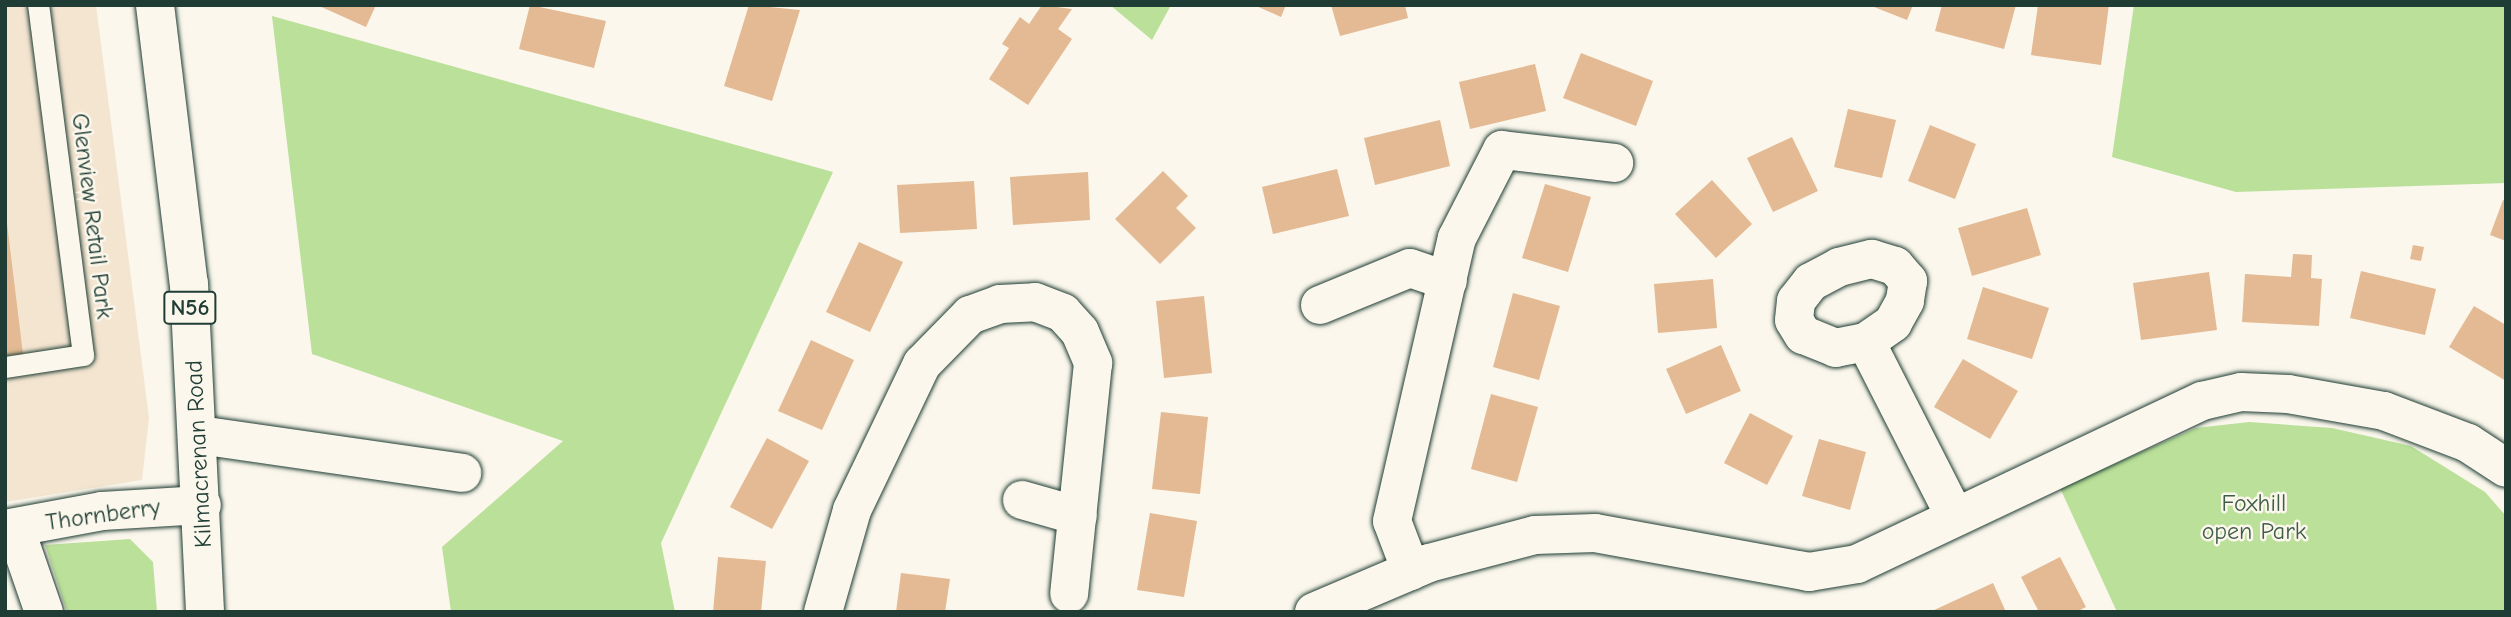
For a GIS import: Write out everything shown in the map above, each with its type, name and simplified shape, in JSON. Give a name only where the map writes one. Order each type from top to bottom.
[{"type":"street","name":"Kilmacrenan Road","points":[[155,5],[189,284],[200,436],[205,612]]},
{"type":"street","points":[[1411,571],[1392,521],[1457,239],[1502,150],[1614,163]]},
{"type":"street","points":[[1320,305],[1410,268],[1447,281]]},
{"type":"street","points":[[823,612],[852,510],[904,395],[940,341],[970,316],[1000,304],[1035,302],[1063,313],[1080,332],[1093,363],[1069,594]]},
{"type":"street","points":[[1866,342],[1955,517]]},
{"type":"street","points":[[1314,612],[1411,571],[1535,535],[1595,533],[1809,572],[1857,564],[2202,401],[2241,392],[2288,394],[2384,411],[2468,443],[2506,468]]},
{"type":"street","points":[[200,436],[462,473]]},
{"type":"street","points":[[1022,500],[1078,516]]},
{"type":"street","name":"Thornberry","points":[[10,529],[102,511],[202,505]]},
{"type":"street","points":[[10,529],[44,612]]},
{"type":"lane","name":"Glenview Retail Park","points":[[5,367],[83,355],[38,5]]},
{"type":"shaded area","points":[[5,5],[96,5],[149,418],[142,480],[5,502]]},
{"type":"green space","points":[[1110,5],[1171,5],[1152,40]]},
{"type":"green space","points":[[2134,5],[2506,5],[2506,183],[2236,192],[2112,157]]},
{"type":"green space","points":[[272,16],[833,172],[661,543],[675,612],[451,612],[442,547],[563,441],[312,354]]},
{"type":"green space","name":"Foxhill open Park","points":[[2249,422],[2332,428],[2411,446],[2485,492],[2506,516],[2506,612],[2117,612],[2060,488],[2196,428]]},
{"type":"green space","points":[[130,539],[153,562],[157,612],[67,612],[45,545]]},
{"type":"building","points":[[317,5],[376,5],[366,27]]},
{"type":"building","points":[[530,5],[606,21],[594,68],[519,49]]},
{"type":"building","points":[[749,5],[800,10],[772,101],[724,86]]},
{"type":"building","points":[[1042,5],[1072,9],[1058,29],[1072,39],[1028,105],[989,79],[1009,48],[1002,44],[1020,17],[1029,24]]},
{"type":"building","points":[[1254,5],[1286,5],[1281,17]]},
{"type":"building","points":[[1331,5],[1405,5],[1408,18],[1340,36]]},
{"type":"building","points":[[1869,5],[1913,5],[1907,20]]},
{"type":"building","points":[[1942,5],[2016,5],[2004,49],[1935,31]]},
{"type":"building","points":[[2038,5],[2109,5],[2101,65],[2031,55]]},
{"type":"building","points":[[1581,53],[1653,81],[1636,126],[1563,98]]},
{"type":"building","points":[[1535,64],[1546,111],[1470,129],[1459,82]]},
{"type":"building","points":[[1848,109],[1896,120],[1882,178],[1834,167]]},
{"type":"building","points":[[1440,120],[1450,166],[1375,185],[1364,138]]},
{"type":"building","points":[[1930,125],[1976,144],[1955,199],[1908,181]]},
{"type":"building","points":[[1792,137],[1818,191],[1773,212],[1747,158]]},
{"type":"building","points":[[1337,169],[1349,216],[1273,234],[1262,187]]},
{"type":"building","points":[[1163,171],[1188,196],[1176,208],[1196,228],[1160,264],[1115,219]]},
{"type":"building","points":[[1088,172],[1090,220],[1013,225],[1010,177]]},
{"type":"building","points":[[1712,180],[1752,224],[1716,258],[1675,214]]},
{"type":"building","points":[[974,181],[977,229],[900,233],[897,185]]},
{"type":"building","points":[[1545,184],[1591,197],[1568,272],[1522,258]]},
{"type":"building","points":[[2503,200],[2506,201],[2506,241],[2490,235]]},
{"type":"building","points":[[5,207],[23,354],[5,356]]},
{"type":"building","points":[[2027,208],[2041,255],[1972,276],[1958,228]]},
{"type":"building","points":[[859,242],[903,262],[870,332],[826,312]]},
{"type":"building","points":[[2413,245],[2424,247],[2421,261],[2410,259]]},
{"type":"building","points":[[2293,254],[2312,255],[2311,278],[2322,279],[2319,326],[2242,322],[2245,274],[2291,277]]},
{"type":"building","points":[[2361,271],[2436,289],[2425,335],[2350,318]]},
{"type":"building","points":[[2209,272],[2217,330],[2141,340],[2133,283]]},
{"type":"building","points":[[1713,279],[1717,328],[1658,333],[1654,284]]},
{"type":"building","points":[[1983,287],[2049,308],[2032,359],[1967,339]]},
{"type":"building","points":[[1513,293],[1560,306],[1539,380],[1493,367]]},
{"type":"building","points":[[1204,296],[1212,373],[1164,378],[1156,301]]},
{"type":"building","points":[[2474,306],[2506,325],[2506,381],[2449,347]]},
{"type":"building","points":[[811,340],[854,360],[822,430],[778,411]]},
{"type":"building","points":[[1721,345],[1741,391],[1686,414],[1666,369]]},
{"type":"building","points":[[1963,359],[2018,391],[1990,439],[1934,407]]},
{"type":"building","points":[[1491,394],[1538,407],[1517,482],[1471,469]]},
{"type":"building","points":[[1161,412],[1208,417],[1200,494],[1152,489]]},
{"type":"building","points":[[1750,413],[1793,436],[1767,485],[1724,463]]},
{"type":"building","points":[[767,438],[809,461],[772,529],[730,507]]},
{"type":"building","points":[[1819,439],[1866,452],[1850,510],[1802,496]]},
{"type":"building","points":[[1150,513],[1197,521],[1184,597],[1137,590]]},
{"type":"building","points":[[718,557],[766,561],[761,612],[713,612]]},
{"type":"building","points":[[2060,557],[2086,607],[2076,612],[2039,612],[2021,577]]},
{"type":"building","points":[[901,573],[950,579],[945,612],[896,612]]},
{"type":"building","points":[[1993,583],[2006,612],[1930,612],[1958,599]]}]
